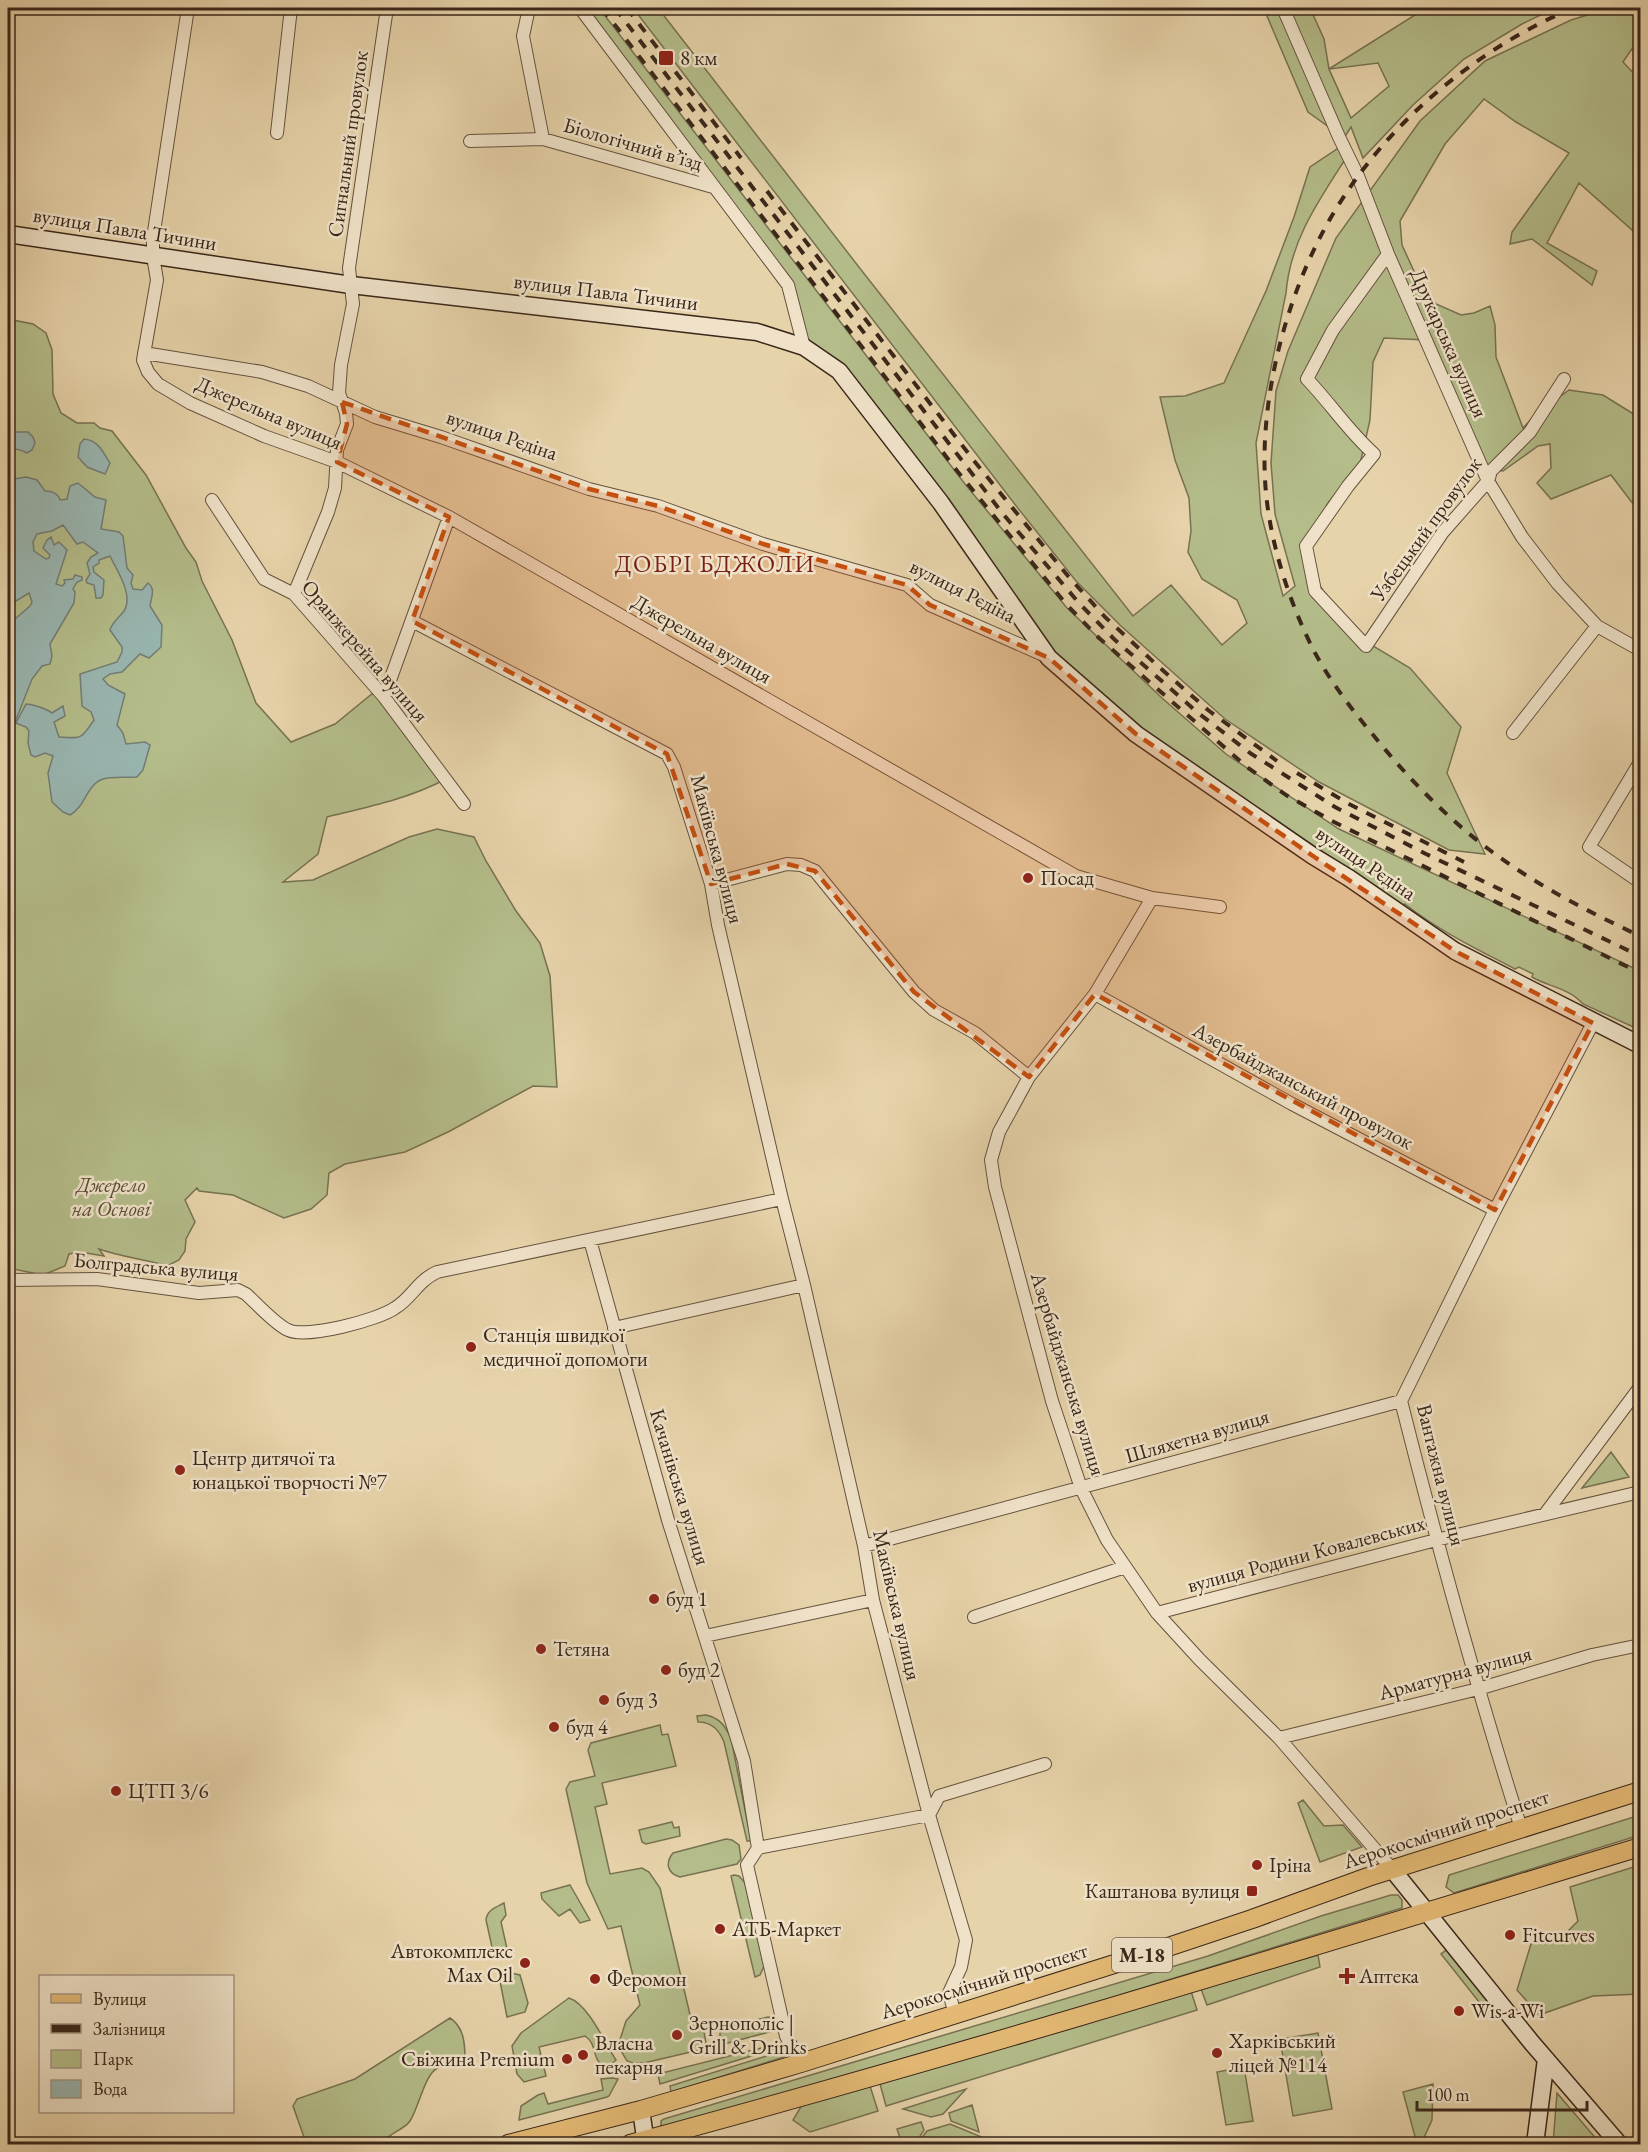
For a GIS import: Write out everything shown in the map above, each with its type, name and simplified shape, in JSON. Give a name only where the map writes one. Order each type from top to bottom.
[{"type":"main road","name":"вулиця Павла Тичини","points":[[8,234],[351,285],[757,333],[804,347],[839,371],[941,503],[1049,658]]},
{"type":"main road","name":"вулиця Рєдіна","points":[[1049,658],[1136,734],[1455,951],[1593,1023],[1641,1045]]},
{"type":"main road","name":"Аерокосмічний проспект","points":[[508,2145],[641,2110],[801,2063],[1252,1919],[1392,1869],[1641,1791]]},
{"type":"main road","name":"М-18","points":[[641,2143],[1184,1985],[1641,1847]]},
{"type":"main road","points":[[1392,1869],[1425,1912],[1619,2145]]},
{"type":"main road","points":[[1536,2145],[1546,2059]]},
{"type":"main road","points":[[641,2110],[641,2143]]},
{"type":"street","points":[[144,353],[157,280],[153,238],[188,8]]},
{"type":"street","points":[[276,133],[291,8]]},
{"type":"street","name":"Сигнальний провулок","points":[[294,594],[328,512],[335,488],[337,450],[347,424],[339,393],[341,365],[353,304],[349,268],[387,8]]},
{"type":"street","name":"Біологічний в’їзд","points":[[529,8],[523,36],[543,139]]},
{"type":"street","points":[[580,8],[788,285],[804,347]]},
{"type":"street","name":"Друкарська вулиця","points":[[1282,8],[1358,176],[1388,254],[1488,481],[1522,537],[1558,584],[1597,626],[1641,650]]},
{"type":"street","name":"Біологічний в’їзд","points":[[470,141],[543,139],[713,187]]},
{"type":"street","name":"Узбецький провулок","points":[[1388,254],[1333,330],[1307,379],[1329,402],[1358,440],[1374,454],[1348,486],[1306,546],[1315,591],[1366,646],[1443,532],[1488,481],[1491,471],[1530,432],[1564,379]]},
{"type":"street","name":"вулиця Рєдіна","points":[[144,353],[262,372],[308,386],[375,417],[441,437],[589,489],[658,506],[763,544],[907,585],[930,605],[1049,658]]},
{"type":"street","name":"Джерельна вулиця","points":[[144,353],[143,360],[148,372],[158,384],[190,403],[264,436],[337,462],[449,517],[1076,876],[1152,898],[1220,907]]},
{"type":"street","name":"Оранжерейна вулиця","points":[[212,500],[264,579],[294,594],[384,697],[464,804]]},
{"type":"street","points":[[384,697],[449,517]]},
{"type":"street","name":"Макіївська вулиця","points":[[412,621],[667,754],[674,767],[711,884],[718,925],[864,1546],[873,1600],[928,1815],[966,1940],[961,1967],[949,1994],[955,2014]]},
{"type":"street","points":[[1513,733],[1597,626]]},
{"type":"street","points":[[1641,762],[1589,847],[1641,882]]},
{"type":"street","points":[[711,884],[787,864],[801,865],[814,871],[914,992],[934,1010],[975,1033],[1029,1077]]},
{"type":"street","name":"Азербайджанська вулиця","points":[[1152,898],[1095,994],[1029,1077],[999,1132],[991,1160],[994,1187],[1052,1401],[1081,1488],[1107,1540],[1157,1613],[1200,1660],[1279,1738],[1392,1869]]},
{"type":"street","name":"Азербайджанський провулок","points":[[1095,994],[1292,1104],[1495,1210]]},
{"type":"street","name":"Вантажна вулиця","points":[[1521,1828],[1478,1689],[1436,1540],[1401,1401],[1495,1210],[1593,1023]]},
{"type":"street","points":[[590,1240],[782,1199]]},
{"type":"street","name":"Болградська вулиця","points":[[8,1280],[97,1279],[199,1293],[238,1290],[246,1294],[286,1330],[299,1334],[363,1322],[395,1309],[423,1279],[437,1272],[590,1240]]},
{"type":"street","name":"Качанівська вулиця","points":[[590,1240],[668,1520],[744,1761],[758,1848],[747,1865],[786,2036],[801,2063]]},
{"type":"street","points":[[614,1328],[804,1285]]},
{"type":"street","points":[[1545,1514],[1641,1388]]},
{"type":"street","name":"Шляхетна вулиця","points":[[864,1546],[1401,1401]]},
{"type":"street","name":"вулиця Родини Ковалевських","points":[[1157,1613],[1436,1540],[1641,1492]]},
{"type":"street","points":[[974,1617],[1125,1567]]},
{"type":"street","points":[[705,1636],[873,1600]]},
{"type":"street","name":"Арматурна вулиця","points":[[1279,1738],[1478,1689],[1592,1655],[1641,1645]]},
{"type":"street","points":[[758,1848],[928,1815],[939,1796],[1045,1764]]},
{"type":"highlighted area","points":[[342,402],[589,489],[658,506],[763,544],[907,585],[930,605],[1049,658],[1136,734],[1313,856],[1455,951],[1593,1023],[1495,1210],[1095,994],[1029,1077],[914,992],[815,871],[787,864],[711,884],[667,754],[412,621],[449,517],[337,462],[347,424]]},
{"type":"green space","points":[[578,8],[599,8],[965,484],[1067,608],[1162,698],[1226,754],[1339,829],[1640,971],[1640,1030],[1583,1004],[1572,994],[1532,977],[1533,974],[1519,967],[1515,969],[1472,947],[1431,923],[1405,904],[1379,891],[1183,759],[1052,656],[839,371],[804,347],[788,285]]},
{"type":"green space","points":[[633,8],[658,8],[1133,616],[1171,585],[1222,645],[1247,623],[1237,600],[1202,579],[1188,552],[1191,531],[1189,498],[1175,460],[1160,397],[1185,396],[1224,383],[1266,291],[1310,167],[1343,145],[1346,158],[1307,222],[1293,256],[1256,443],[1261,514],[1283,596],[1295,586],[1275,514],[1271,463],[1276,391],[1288,351],[1336,238],[1420,121],[1485,61],[1571,20],[1610,8],[1640,8],[1640,37],[1623,62],[1640,80],[1640,237],[1579,183],[1547,243],[1597,271],[1592,285],[1532,239],[1510,244],[1512,232],[1569,153],[1516,122],[1484,99],[1445,144],[1400,221],[1402,245],[1419,282],[1436,304],[1461,315],[1474,313],[1490,306],[1495,325],[1496,357],[1523,428],[1536,414],[1569,390],[1603,395],[1640,418],[1640,513],[1611,475],[1551,499],[1537,483],[1551,468],[1550,444],[1538,446],[1503,471],[1482,468],[1426,340],[1384,338],[1373,362],[1370,420],[1360,464],[1328,503],[1306,546],[1312,574],[1344,622],[1373,646],[1410,668],[1461,727],[1447,773],[1485,854],[1449,850],[1319,782],[1225,719],[1121,626],[1076,581],[1017,507]]},
{"type":"green space","points":[[1310,8],[1324,39],[1329,69],[1426,8],[1555,8],[1522,24],[1464,59],[1413,105],[1363,158],[1351,127],[1344,138],[1308,112],[1264,9]],"holes":[[[1378,63],[1389,86],[1351,118],[1329,69]]]},
{"type":"green space","name":"Джерело на Основі","points":[[8,319],[33,324],[46,333],[52,350],[53,394],[61,413],[77,423],[94,423],[100,428],[112,431],[146,475],[196,562],[202,581],[232,640],[256,703],[291,742],[335,724],[373,693],[446,779],[402,797],[327,817],[318,854],[283,882],[313,880],[409,837],[437,829],[474,837],[516,911],[540,943],[550,976],[557,1087],[533,1086],[448,1132],[405,1152],[345,1164],[329,1173],[327,1195],[311,1209],[284,1218],[233,1195],[199,1191],[197,1188],[185,1200],[195,1222],[186,1239],[185,1251],[179,1260],[167,1266],[99,1249],[104,1256],[80,1252],[69,1254],[65,1266],[43,1275],[8,1268]]},
{"type":"green space","points":[[1611,1452],[1629,1477],[1582,1488]]},
{"type":"green space","points":[[706,1715],[722,1723],[731,1738],[751,1841],[747,1841],[724,1742],[714,1727],[698,1722],[697,1716]]},
{"type":"green space","points":[[660,1725],[662,1735],[668,1734],[676,1766],[602,1783],[607,1804],[595,1807],[610,1874],[642,1868],[649,1872],[660,1888],[692,2023],[702,2021],[706,2043],[699,2050],[644,2063],[633,2063],[627,2061],[618,2046],[626,2021],[640,2005],[621,1926],[608,1929],[587,1883],[566,1789],[570,1782],[595,1776],[588,1750],[591,1743]]},
{"type":"green space","points":[[1303,1800],[1324,1826],[1343,1825],[1362,1847],[1320,1862],[1298,1803]]},
{"type":"green space","points":[[1640,1815],[1640,1835],[1454,1893],[1446,1887],[1449,1875]]},
{"type":"green space","points":[[672,1822],[674,1828],[679,1827],[680,1836],[646,1844],[642,1842],[639,1830]]},
{"type":"green space","points":[[726,1839],[739,1845],[741,1859],[737,1864],[680,1877],[670,1870],[668,1864],[673,1853]]},
{"type":"green space","points":[[1640,1865],[1640,1994],[1593,1996],[1539,2015],[1517,1990],[1531,1944],[1562,1937],[1578,1921],[1570,1887]]},
{"type":"green space","points":[[731,1876],[739,1876],[745,1883],[764,1966],[760,1975],[755,1977]]},
{"type":"green space","points":[[570,1885],[590,1920],[580,1923],[570,1909],[559,1916],[542,1899],[541,1893]]},
{"type":"green space","points":[[1391,1895],[1398,1895],[1402,1900],[1402,1908],[1074,2009],[666,2127],[661,2126],[661,2121],[664,2119],[1208,1956],[1321,1916]]},
{"type":"green space","points":[[504,1903],[506,1915],[501,1922],[508,1953],[494,1956],[486,1920],[490,1912]]},
{"type":"green space","points":[[1449,1948],[1492,1999],[1483,2007],[1441,1954]]},
{"type":"green space","points":[[1318,1955],[1320,1967],[1207,2005],[1201,1989]]},
{"type":"green space","points":[[511,1973],[520,1975],[528,2003],[525,2012],[507,2017],[499,1976]]},
{"type":"green space","points":[[1191,1991],[1197,2010],[886,2106],[880,2084]]},
{"type":"green space","points":[[569,1998],[583,2008],[616,2060],[609,2067],[599,2062],[590,2040],[585,2036],[539,2047],[546,2076],[524,2082],[517,2074],[512,2046],[521,2033]]},
{"type":"green space","points":[[768,2017],[773,2018],[776,2022],[776,2029],[773,2031],[728,2043],[724,2043],[720,2038],[720,2033],[724,2028]]},
{"type":"green space","points":[[450,2018],[461,2031],[465,2059],[433,2071],[407,2124],[382,2144],[342,2144],[304,2137],[293,2106],[297,2099],[355,2079]]},
{"type":"green space","points":[[1318,2033],[1332,2109],[1293,2116],[1280,2039]]},
{"type":"green space","points":[[781,2043],[784,2046],[660,2084],[658,2074]]},
{"type":"green space","points":[[786,2050],[784,2057],[671,2092],[670,2086]]},
{"type":"green space","points":[[1244,2067],[1253,2121],[1226,2125],[1217,2072]]},
{"type":"green space","points":[[601,2079],[618,2079],[607,2097],[519,2120],[521,2106],[538,2095],[544,2093],[548,2104],[603,2090]]},
{"type":"green space","points":[[1433,2084],[1432,2120],[1421,2144],[1417,2144],[1403,2092]]},
{"type":"green space","points":[[870,2086],[878,2111],[810,2132],[793,2120],[802,2105]]},
{"type":"green space","points":[[966,2089],[943,2114],[931,2117],[903,2109]]},
{"type":"green space","points":[[1557,2093],[1598,2141],[1601,2144],[1553,2144]]},
{"type":"green space","points":[[972,2105],[979,2132],[951,2121],[949,2113]]},
{"type":"green space","points":[[921,2122],[924,2130],[915,2144],[902,2144],[897,2129]]},
{"type":"green space","points":[[950,2124],[989,2140],[991,2144],[917,2144],[927,2131]]},
{"type":"water","points":[[8,424],[13,432],[28,432],[33,437],[35,443],[32,450],[27,453],[18,449],[8,451]]},
{"type":"water","points":[[84,439],[97,444],[110,463],[105,474],[87,467],[78,457],[80,444]]},
{"type":"water","points":[[26,477],[37,480],[45,491],[54,493],[60,500],[67,499],[70,486],[78,483],[95,497],[106,500],[101,529],[119,532],[123,536],[127,568],[133,575],[131,583],[133,589],[142,590],[148,583],[150,585],[152,594],[150,606],[162,625],[161,647],[149,658],[140,654],[122,672],[110,674],[103,679],[108,685],[125,694],[117,725],[123,733],[126,744],[145,742],[150,745],[143,770],[137,777],[103,779],[97,782],[80,806],[70,815],[52,802],[48,773],[53,756],[45,753],[35,757],[31,755],[28,743],[29,731],[26,727],[16,723],[26,704],[52,713],[63,706],[65,716],[54,722],[59,737],[76,738],[86,732],[94,720],[91,712],[82,706],[80,674],[117,662],[122,647],[110,630],[124,611],[127,598],[123,583],[110,556],[99,560],[99,563],[93,567],[94,572],[104,580],[103,595],[101,598],[96,598],[94,585],[87,583],[86,580],[90,574],[87,563],[98,553],[83,542],[77,544],[63,525],[52,531],[37,534],[33,542],[34,551],[46,559],[50,555],[43,548],[51,537],[54,545],[59,542],[67,550],[56,584],[62,586],[65,583],[64,580],[73,579],[75,575],[82,577],[82,580],[77,582],[73,589],[74,603],[50,644],[52,656],[50,664],[42,666],[32,679],[8,740],[8,625],[32,602],[29,593],[16,601],[8,593],[8,480]]},
{"type":"railway","points":[[602,8],[958,472],[1066,604],[1099,638],[1247,767],[1286,795],[1332,821],[1640,973]]},
{"type":"railway","points":[[615,8],[1003,514],[1079,603],[1114,639],[1197,712],[1250,753],[1335,807],[1426,854],[1640,956]]},
{"type":"railway","points":[[627,8],[741,158]]},
{"type":"railway","points":[[1573,8],[1506,43],[1443,87],[1387,140],[1341,201],[1306,267],[1281,341],[1272,380],[1267,419],[1266,493],[1277,554],[1305,633],[1334,684],[1387,751],[1441,809],[1471,836],[1505,861],[1561,896],[1640,936]]},
{"type":"railway","points":[[767,191],[975,462],[1068,576],[1105,617],[1159,667],[1208,710],[1277,761]]},
{"type":"railway","points":[[1297,773],[1349,804],[1464,862]]},
{"type":"place","name":"8 км","points":[[666,58]]},
{"type":"place","name":"Посад","points":[[1028,878]]},
{"type":"place","name":"Станція швидкої медичної допомоги","points":[[471,1347]]},
{"type":"place","name":"Центр дитячої та юнацької творчості №7","points":[[180,1470]]},
{"type":"place","name":"буд 1","points":[[654,1599]]},
{"type":"place","name":"Тетяна","points":[[541,1649]]},
{"type":"place","name":"буд 2","points":[[666,1670]]},
{"type":"place","name":"буд 3","points":[[604,1700]]},
{"type":"place","name":"буд 4","points":[[554,1727]]},
{"type":"place","name":"ЦТП 3/6","points":[[116,1791]]},
{"type":"place","name":"Іріна","points":[[1257,1865]]},
{"type":"place","name":"Каштанова вулиця","points":[[1252,1891]]},
{"type":"place","name":"АТБ-Маркет","points":[[720,1929]]},
{"type":"place","name":"Fitcurves","points":[[1510,1935]]},
{"type":"place","name":"Автокомплекс Max Oil","points":[[525,1963]]},
{"type":"place","name":"Аптека","points":[[1347,1976]]},
{"type":"place","name":"Феромон","points":[[595,1979]]},
{"type":"place","name":"Wis-a-Wi","points":[[1459,2011]]},
{"type":"place","name":"Зернополіс | Grill & Drinks","points":[[677,2035]]},
{"type":"place","name":"Харківський ліцей №114","points":[[1217,2053]]},
{"type":"place","name":"Власна пекарня","points":[[583,2055]]},
{"type":"place","name":"Свіжина Premium","points":[[567,2059]]},
{"type":"district","name":"ДОБРІ БДЖОЛИ","points":[[715,564]]}]
